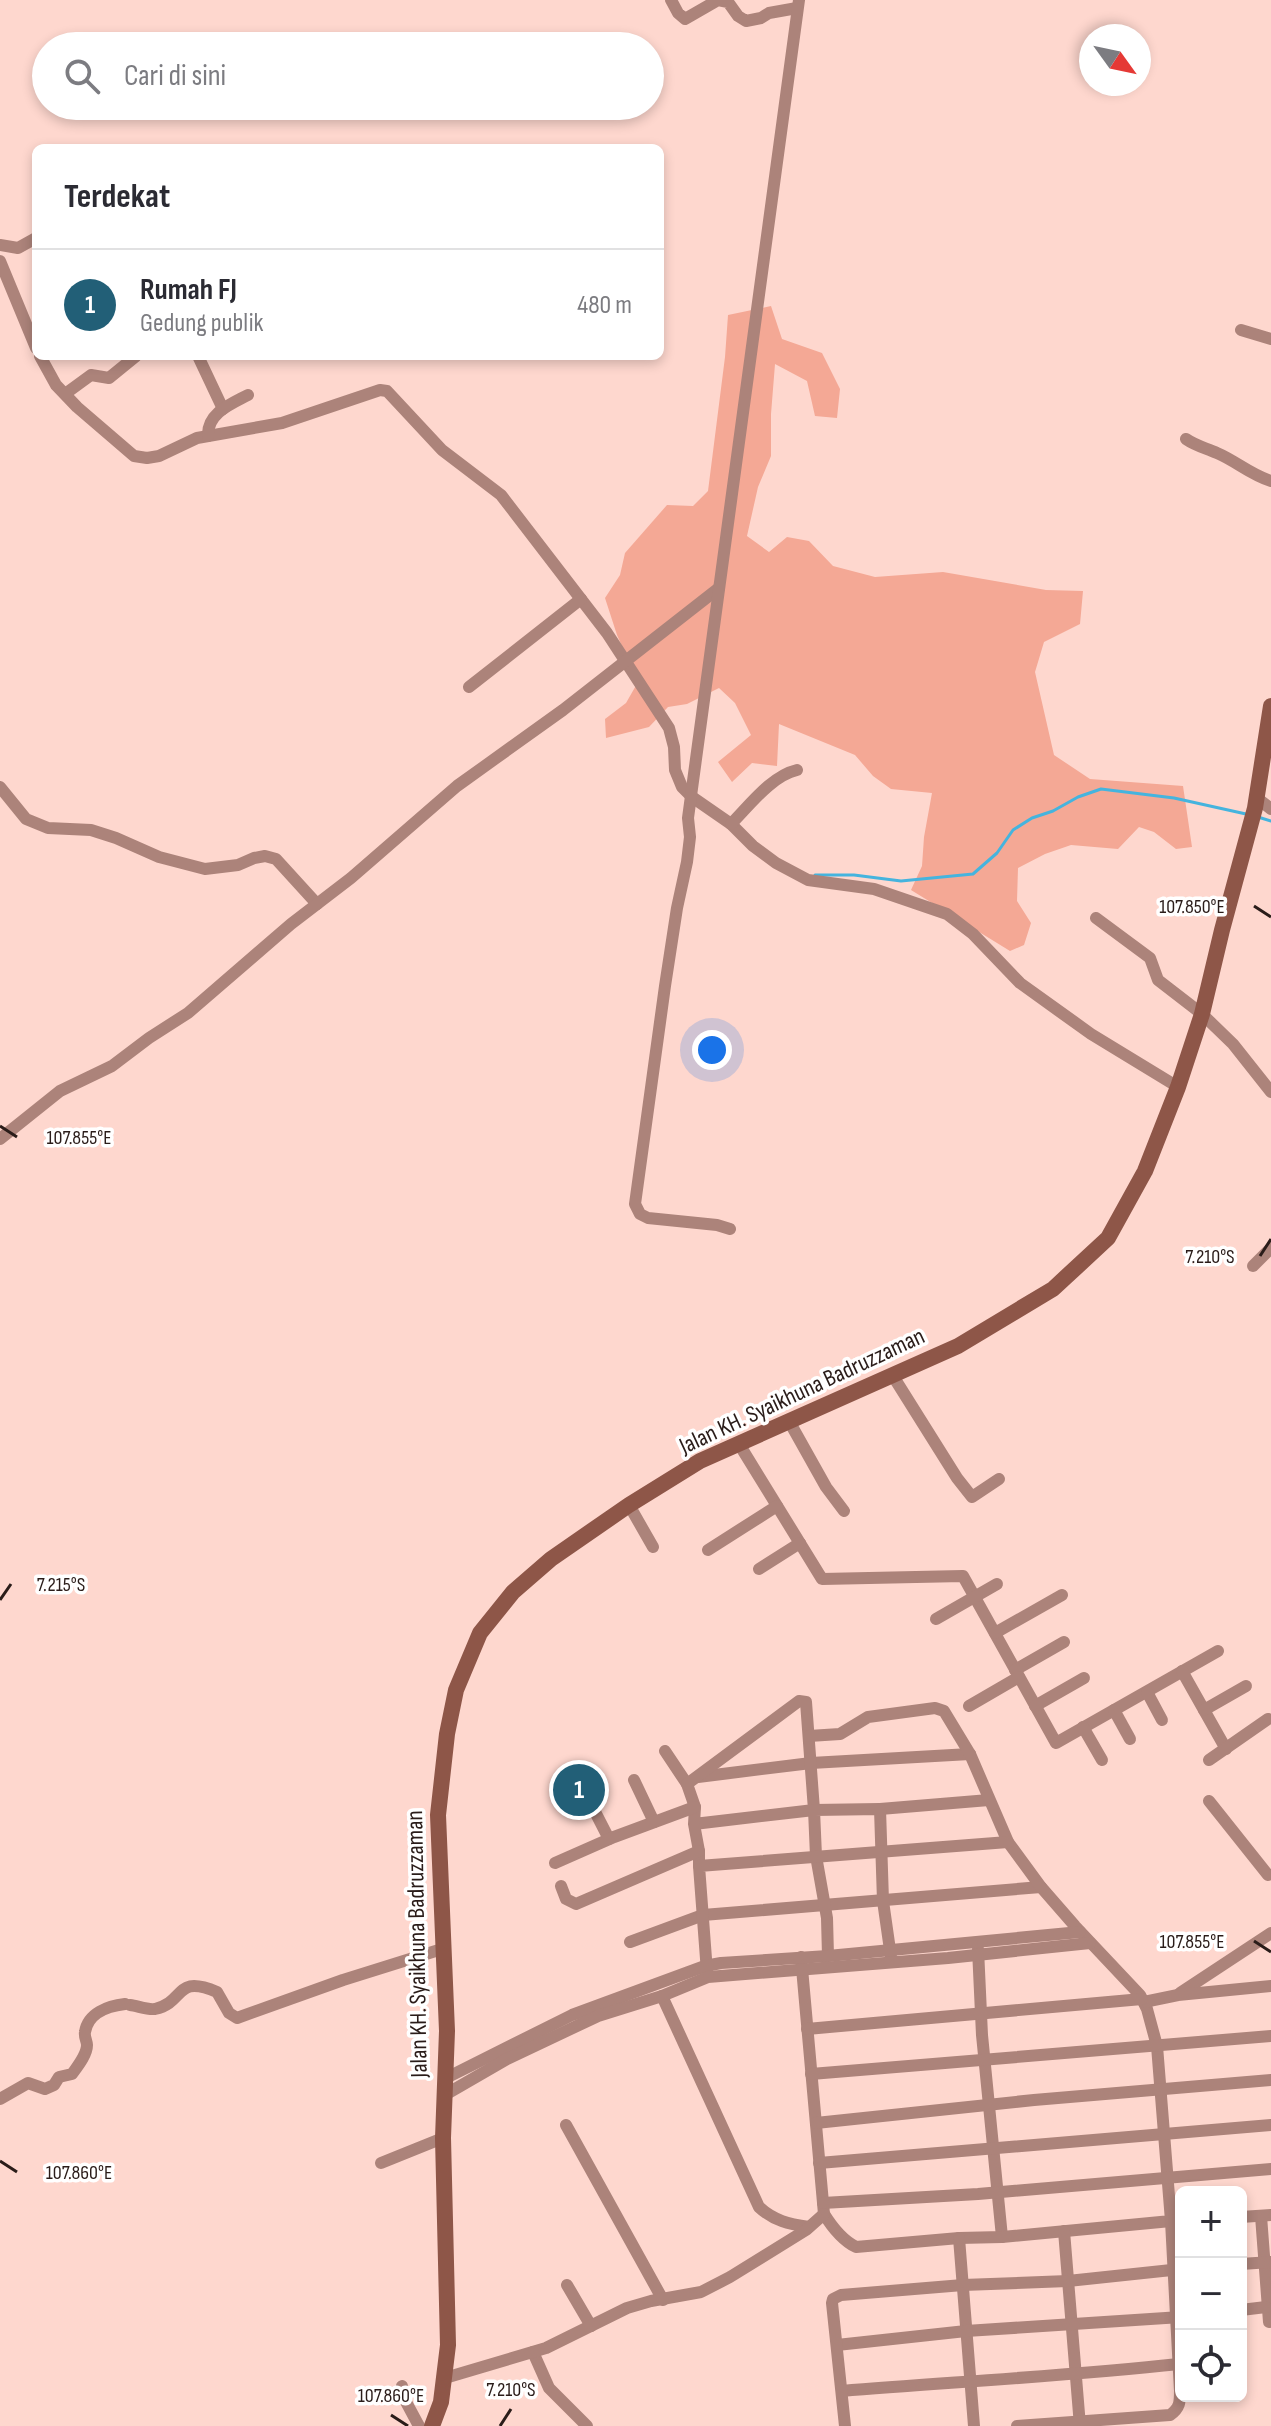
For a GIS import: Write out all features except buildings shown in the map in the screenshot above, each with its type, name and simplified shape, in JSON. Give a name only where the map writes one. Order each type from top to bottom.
[{"type":"main road","name":"Jalan KH. Syaikhuna Badruzzaman","points":[[432,2426],[441,2402],[448,2345],[443,2138],[447,2031],[438,1815],[447,1734],[456,1690],[480,1633],[513,1592],[551,1559],[629,1505],[700,1461],[958,1346],[1053,1289],[1108,1238],[1143,1177],[1202,1014],[1248,837],[1261,805],[1271,706]]},
{"type":"street","points":[[671,0],[685,19],[718,0],[728,2],[746,21],[798,4],[688,818],[690,837],[687,862],[667,971],[635,1204],[640,1214],[648,1218],[730,1229]]},
{"type":"street","points":[[0,245],[18,248],[32,240]]},
{"type":"street","points":[[0,261],[32,338]]},
{"type":"street","points":[[1241,330],[1271,339]]},
{"type":"street","points":[[42,360],[56,385],[65,394],[134,456],[147,458],[159,456],[197,438],[282,423],[380,390],[387,391],[442,450],[501,495],[607,633],[669,728],[675,770],[682,787],[692,797],[731,824],[776,863],[808,880],[874,889],[947,914],[973,934],[1031,991],[1091,1034],[1178,1087]]},
{"type":"street","points":[[65,394],[91,375],[109,378],[131,360]]},
{"type":"street","points":[[200,360],[223,409]]},
{"type":"street","points":[[208,436],[208,426],[223,409],[248,395]]},
{"type":"street","points":[[1186,439],[1271,481]]},
{"type":"street","points":[[0,1139],[60,1091],[112,1066],[188,1013],[457,786],[563,710],[719,588]]},
{"type":"street","points":[[469,687],[581,599]]},
{"type":"street","points":[[731,824],[777,779],[797,770]]},
{"type":"street","points":[[0,787],[26,819],[48,828],[91,830],[159,857],[205,869],[238,865],[265,856],[276,859],[317,904]]},
{"type":"street","points":[[1096,918],[1147,955],[1158,980],[1202,1014],[1233,1044],[1271,1092]]},
{"type":"street","points":[[1253,1266],[1271,1248]]},
{"type":"street","points":[[893,1376],[972,1497],[999,1479]]},
{"type":"street","points":[[789,1421],[826,1487],[844,1511]]},
{"type":"street","points":[[739,1444],[822,1579],[963,1576],[1056,1743],[1218,1651]]},
{"type":"street","points":[[629,1505],[653,1547]]},
{"type":"street","points":[[708,1550],[777,1506]]},
{"type":"street","points":[[759,1569],[800,1543]]},
{"type":"street","points":[[936,1619],[997,1584]]},
{"type":"street","points":[[995,1633],[1062,1595]]},
{"type":"street","points":[[969,1706],[1064,1642]]},
{"type":"street","points":[[1182,1671],[1226,1749]]},
{"type":"street","points":[[1035,1706],[1084,1678]]},
{"type":"street","points":[[1204,1710],[1246,1686]]},
{"type":"street","points":[[1147,1692],[1162,1720]]},
{"type":"street","points":[[692,1781],[799,1701],[807,1705],[816,1856],[825,1906],[828,1956]]},
{"type":"street","points":[[809,1736],[840,1734],[868,1717],[935,1708],[948,1714],[970,1754],[1008,1842],[1041,1887],[1143,2000],[1157,2046],[1168,2176],[1175,2214]]},
{"type":"street","points":[[1114,1710],[1130,1739]]},
{"type":"street","points":[[1209,1760],[1268,1719]]},
{"type":"street","points":[[1083,1727],[1102,1760]]},
{"type":"street","points":[[665,1751],[692,1781],[707,1972]]},
{"type":"street","points":[[692,1781],[811,1763],[970,1754]]},
{"type":"street","points":[[634,1780],[654,1822]]},
{"type":"street","points":[[589,1800],[609,1839]]},
{"type":"street","points":[[694,1824],[814,1810],[880,1809],[989,1800]]},
{"type":"street","points":[[1209,1801],[1268,1875]]},
{"type":"street","points":[[555,1863],[695,1807]]},
{"type":"street","points":[[880,1809],[883,1901],[891,1956]]},
{"type":"street","points":[[699,1866],[1008,1842]]},
{"type":"street","points":[[561,1886],[566,1899],[576,1904],[699,1851]]},
{"type":"street","points":[[630,1942],[703,1915],[1041,1887]]},
{"type":"street","points":[[978,1949],[1080,1932]]},
{"type":"street","points":[[1178,1995],[1271,1933]]},
{"type":"street","points":[[444,2087],[598,2016],[662,1996],[721,1963],[802,1962],[1090,1943]]},
{"type":"street","points":[[0,2099],[28,2083],[45,2089],[54,2085],[59,2077],[72,2074],[87,2046],[85,2031],[93,2018],[108,2006],[127,2004],[154,2009],[192,1985],[217,1992],[229,2013],[237,2018],[442,1949]]},
{"type":"street","points":[[978,1949],[1002,2237]]},
{"type":"street","points":[[802,1962],[828,1956],[891,1956]]},
{"type":"street","points":[[802,1962],[824,2208],[838,2233],[856,2247],[1175,2220]]},
{"type":"street","points":[[444,2087],[572,2015],[707,1972]]},
{"type":"street","points":[[807,2029],[1271,1986]]},
{"type":"street","points":[[662,1996],[759,2207],[784,2223],[809,2227]]},
{"type":"street","points":[[811,2074],[1271,2036]]},
{"type":"street","points":[[816,2123],[989,2104],[1271,2080]]},
{"type":"street","points":[[566,2125],[663,2300]]},
{"type":"street","points":[[819,2163],[1271,2125]]},
{"type":"street","points":[[381,2163],[443,2138]]},
{"type":"street","points":[[445,2378],[546,2348],[627,2308],[701,2292],[809,2227],[824,2208],[1271,2169]]},
{"type":"street","points":[[1266,2215],[1266,2307],[1269,2322]]},
{"type":"street","points":[[1064,2231],[1080,2423]]},
{"type":"street","points":[[959,2238],[974,2426]]},
{"type":"street","points":[[1247,2264],[1267,2262]]},
{"type":"street","points":[[845,2426],[833,2299],[841,2295],[963,2285],[1068,2281],[1175,2270]]},
{"type":"street","points":[[567,2285],[591,2326]]},
{"type":"street","points":[[1247,2309],[1266,2307]]},
{"type":"street","points":[[837,2345],[966,2331],[1175,2317]]},
{"type":"street","points":[[533,2352],[549,2388],[587,2426]]},
{"type":"street","points":[[842,2391],[1077,2375],[1175,2364]]},
{"type":"street","points":[[402,2386],[405,2400],[419,2426]]},
{"type":"street","points":[[1017,2426],[1170,2415],[1177,2411],[1180,2402]]},
{"type":"shaded area","points":[[771,306],[782,339],[822,353],[840,389],[837,418],[815,416],[807,381],[775,364],[771,456],[758,487],[747,536],[769,552],[787,537],[809,541],[833,566],[875,577],[943,572],[1046,590],[1083,591],[1080,624],[1044,642],[1035,672],[1054,755],[1090,779],[1183,786],[1192,847],[1176,849],[1154,832],[1139,827],[1118,849],[1071,845],[1018,868],[1017,901],[1031,923],[1024,945],[1010,951],[911,890],[922,866],[932,793],[891,789],[873,776],[855,755],[779,724],[777,766],[752,763],[732,782],[718,762],[751,735],[735,703],[719,688],[687,704],[668,707],[649,727],[606,738],[605,719],[626,703],[638,682],[605,598],[620,575],[625,553],[667,505],[693,506],[708,491],[728,315]]},
{"type":"waterway","points":[[815,875],[854,875],[901,881],[973,874],[997,853],[1013,830],[1032,818],[1101,789],[1174,798],[1246,814]]},
{"type":"waterway","points":[[1258,817],[1271,821]]},
{"type":"place","name":"Rumah FJ","points":[[579,1790]]}]
